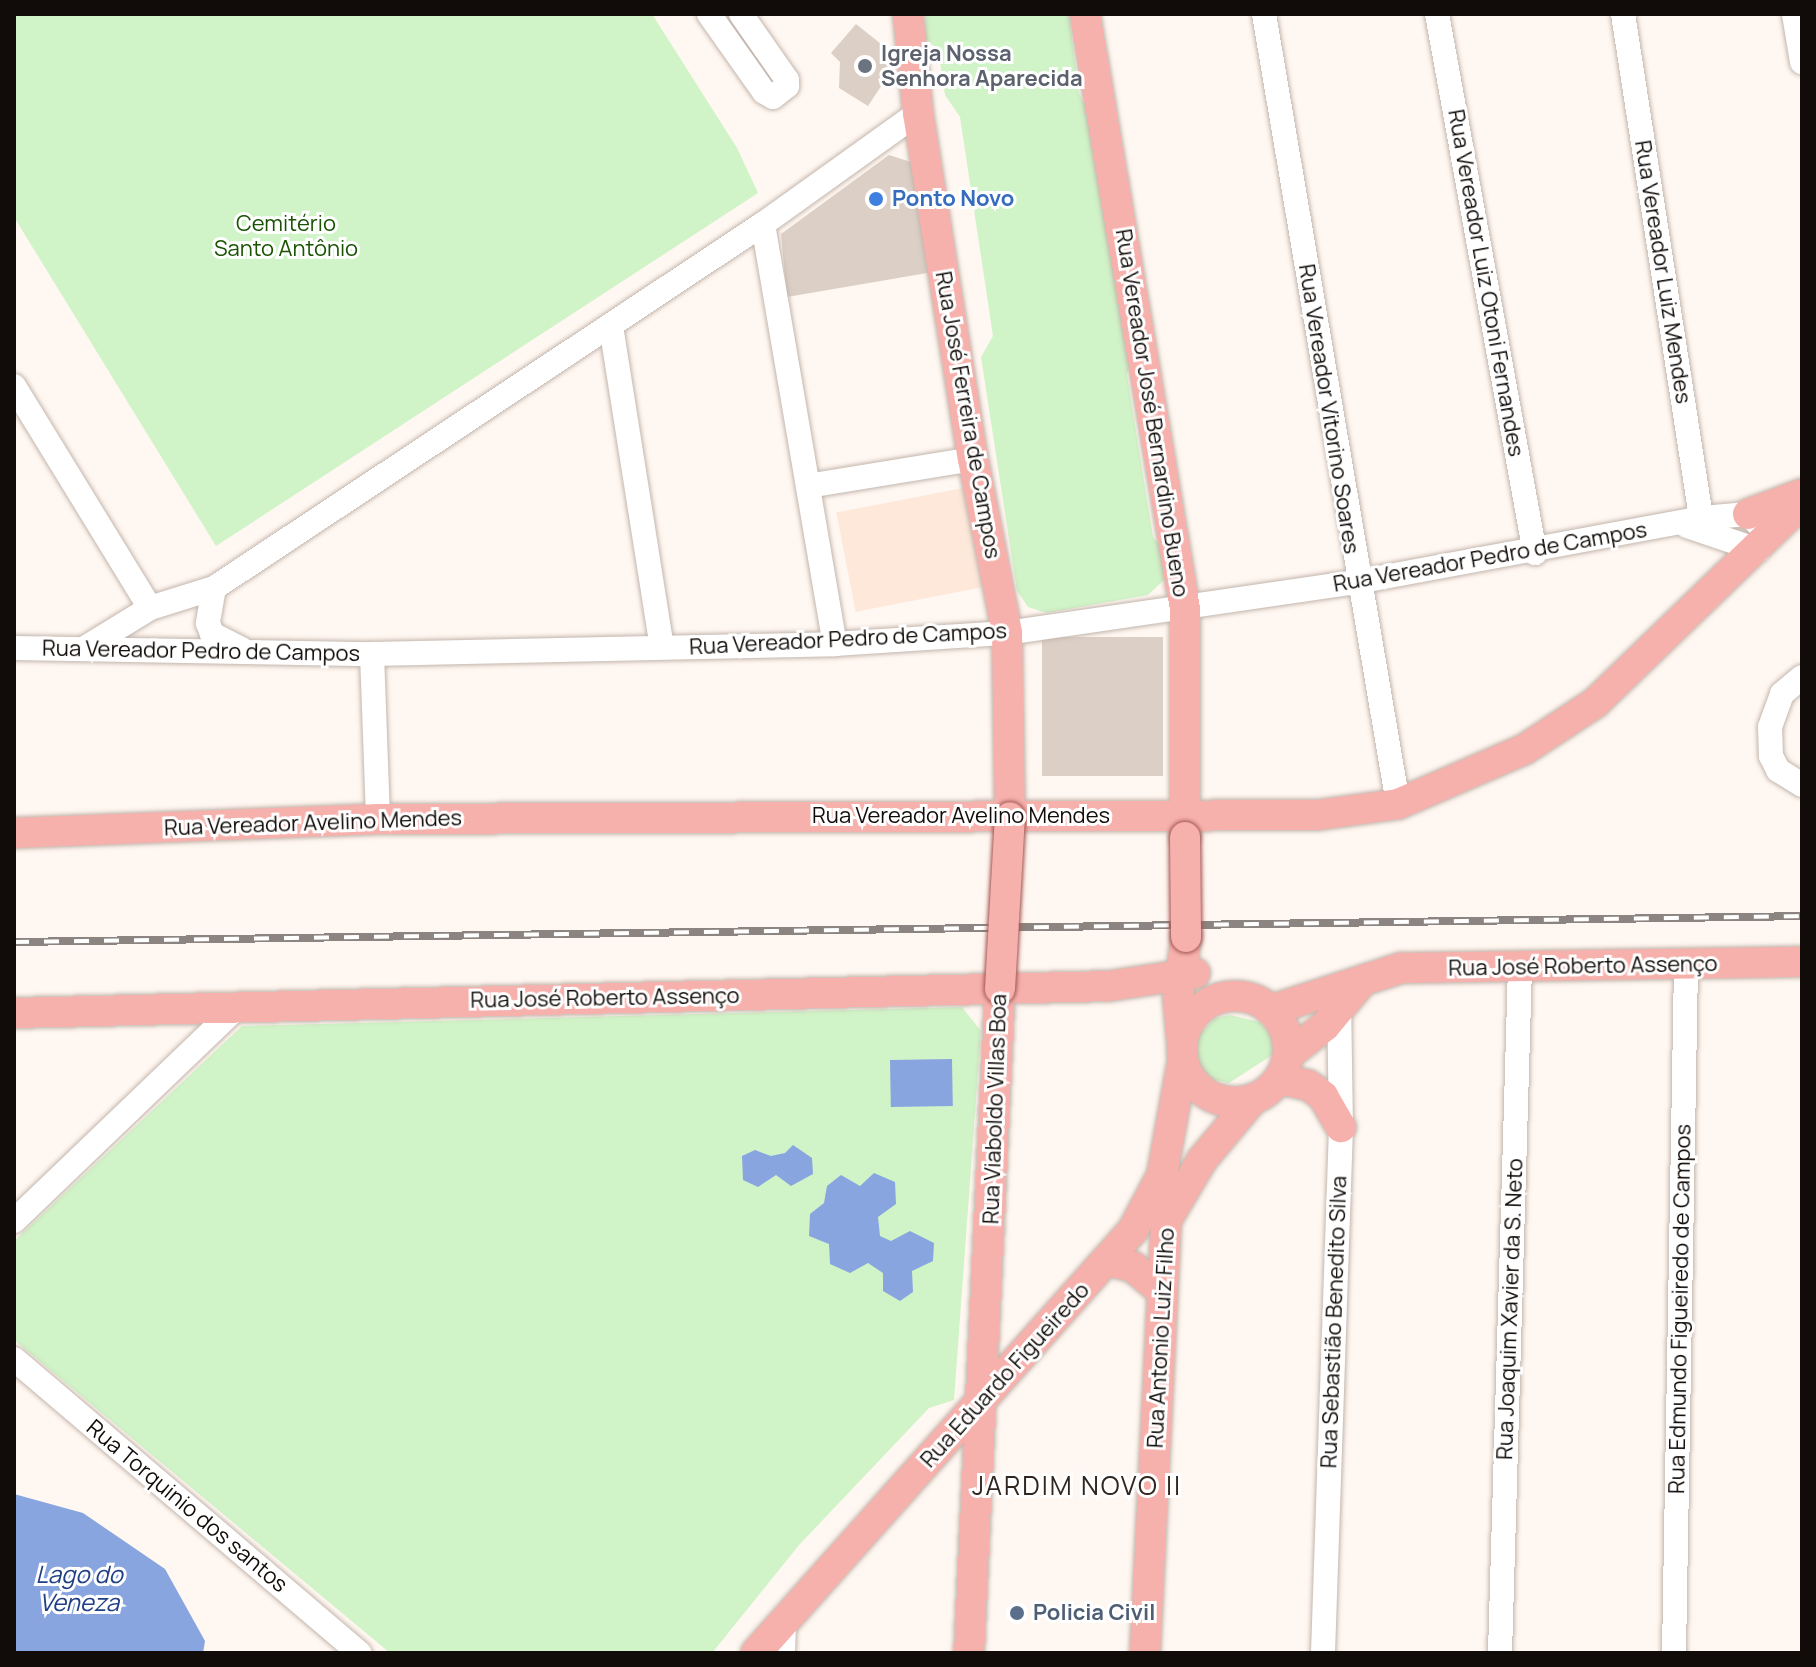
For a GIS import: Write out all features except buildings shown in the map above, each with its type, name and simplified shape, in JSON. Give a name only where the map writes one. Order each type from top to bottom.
[{"type":"main road","name":"Rua José Ferreira de Campos","points":[[908,14],[918,113],[973,459],[1007,633],[1010,817]]},
{"type":"main road","name":"Rua Vereador José Bernardino Bueno","points":[[1085,14],[1185,609],[1187,958],[1183,1051]]},
{"type":"main road","points":[[1748,514],[1802,494]]},
{"type":"main road","name":"Rua Vereador Avelino Mendes","points":[[14,833],[378,819],[1010,817],[1184,826],[1318,815],[1398,804],[1525,749],[1595,703],[1764,544],[1802,503]]},
{"type":"main road","name":"Rua Viaboldo Villas Boa","points":[[969,1653],[1010,817]]},
{"type":"main road","points":[[1187,958],[1216,999]]},
{"type":"main road","name":"Rua José Roberto Assenço","points":[[14,1013],[1109,986],[1187,958]]},
{"type":"main road","name":"Rua José Roberto Assenço","points":[[1284,1067],[1339,999],[1366,976],[1401,968],[1802,962]]},
{"type":"main road","points":[[1248,997],[1271,1010],[1282,1023],[1284,1067],[1253,1099],[1231,1103],[1209,1096],[1192,1081],[1183,1051],[1194,1017],[1216,999],[1248,997]]},
{"type":"main road","points":[[1271,1010],[1339,999]]},
{"type":"main road","name":"Rua Eduardo Figueiredo","points":[[756,1653],[983,1402],[1133,1230],[1162,1175],[1183,1051]]},
{"type":"main road","points":[[1284,1067],[1323,1096],[1341,1127]]},
{"type":"main road","name":"Rua Antonio Luiz Filho","points":[[1145,1653],[1159,1289],[1166,1221],[1174,1200],[1253,1099]]},
{"type":"main road","points":[[1108,1261],[1133,1267],[1159,1289]]},
{"type":"street","points":[[709,14],[764,92],[773,97],[787,86],[787,80],[741,14]]},
{"type":"street","name":"Rua Vereador Vitorino Soares","points":[[1264,14],[1357,582],[1398,804]]},
{"type":"street","name":"Rua Vereador Luiz Otoni Fernandes","points":[[1437,14],[1535,553]]},
{"type":"street","name":"Rua Vereador Luiz Mendes","points":[[1623,14],[1703,524]]},
{"type":"street","points":[[1798,28],[1802,62]]},
{"type":"street","points":[[85,648],[150,608],[214,588],[763,224],[918,113]]},
{"type":"street","points":[[763,224],[835,644]]},
{"type":"street","points":[[611,326],[662,647]]},
{"type":"street","points":[[14,386],[150,608]]},
{"type":"street","points":[[808,486],[973,459]]},
{"type":"street","points":[[1748,514],[1764,544]]},
{"type":"street","name":"Rua Vereador Pedro de Campos","points":[[1703,524],[1748,514]]},
{"type":"street","name":"Rua Vereador Pedro de Campos","points":[[14,648],[372,654],[835,644],[1007,633],[1185,609],[1535,553],[1673,522],[1703,524],[1764,544]]},
{"type":"street","points":[[214,588],[208,623],[212,634],[243,650]]},
{"type":"street","points":[[372,654],[378,819]]},
{"type":"street","points":[[1802,677],[1782,694],[1770,727],[1771,756],[1778,770],[1802,785]]},
{"type":"street","name":"Rua Joaquim Xavier da S. Neto","points":[[1500,1653],[1520,965]]},
{"type":"street","name":"Rua Edmundo Figueiredo de Campos","points":[[1674,1653],[1686,965]]},
{"type":"street","name":"Rua Sebastião Benedito Silva","points":[[1323,1653],[1341,1127],[1339,999]]},
{"type":"street","points":[[14,1221],[237,1007]]},
{"type":"street","name":"Rua Torquinio dos santos","points":[[14,1359],[360,1653]]},
{"type":"street","points":[[783,1653],[784,1620]]},
{"type":"shaded area","points":[[963,488],[982,587],[856,612],[836,513]]},
{"type":"green space","name":"Cemitério Santo Antônio","points":[[14,14],[652,14],[737,148],[758,193],[216,546],[14,217]]},
{"type":"green space","points":[[925,14],[1069,14],[1079,93],[1086,107],[1133,351],[1127,375],[1153,537],[1167,553],[1165,579],[1148,595],[1047,613],[1028,607],[1017,591],[981,357],[993,336],[960,117],[945,95],[938,49],[925,39]]},
{"type":"green space","points":[[962,1007],[981,1031],[954,1400],[929,1408],[799,1545],[712,1653],[390,1653],[14,1340],[14,1241],[242,1026]]},
{"type":"green space","points":[[1230,1015],[1260,1022],[1277,1042],[1277,1052],[1229,1083],[1200,1077],[1193,1050],[1198,1036],[1215,1018]]},
{"type":"water","points":[[952,1059],[953,1106],[891,1107],[890,1060]]},
{"type":"water","points":[[793,1145],[812,1158],[813,1174],[791,1186],[776,1175],[758,1187],[743,1180],[742,1156],[755,1150],[771,1156],[785,1153]]},
{"type":"water","points":[[874,1173],[895,1182],[896,1204],[878,1217],[880,1236],[891,1241],[910,1231],[934,1243],[933,1261],[912,1271],[913,1292],[900,1301],[883,1291],[883,1273],[868,1263],[850,1273],[830,1264],[829,1244],[809,1236],[810,1214],[824,1203],[827,1186],[841,1175],[860,1186]]},
{"type":"water","name":"Lago do Veneza","points":[[14,1494],[83,1513],[165,1569],[205,1641],[203,1653],[14,1653]]},
{"type":"railway","points":[[14,942],[1802,916]]},
{"type":"place","name":"Igreja Nossa Senhora Aparecida","points":[[865,66]]},
{"type":"place","name":"Ponto Novo","points":[[876,199]]},
{"type":"place","name":"Policia Civil","points":[[1017,1613]]},
{"type":"district","name":"JARDIM NOVO II","points":[[1077,1486]]}]
